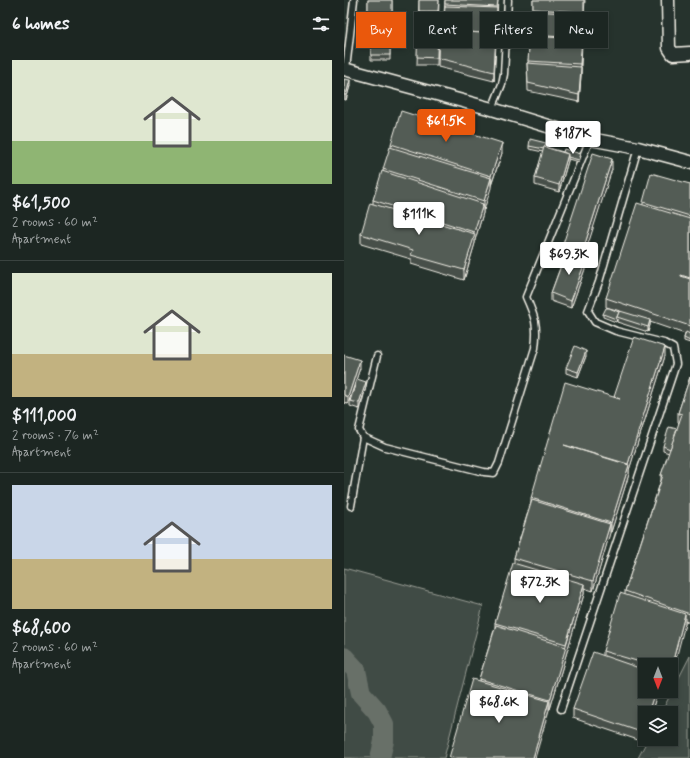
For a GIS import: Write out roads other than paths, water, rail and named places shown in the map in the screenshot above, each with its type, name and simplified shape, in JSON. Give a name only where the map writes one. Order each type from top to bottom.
[{"type":"street","points":[[668,0],[669,48],[673,54],[690,53]]},
{"type":"street","points":[[345,69],[492,109],[590,139],[638,148],[690,162]]},
{"type":"lane","points":[[345,69],[354,0]]},
{"type":"lane","points":[[492,109],[502,84],[504,74],[508,0]]},
{"type":"lane","points":[[377,356],[359,430],[363,437],[385,447],[484,472],[494,473],[499,463],[535,348],[537,334],[535,317],[526,297],[590,139]]},
{"type":"lane","points":[[561,709],[676,364],[673,348],[664,343],[616,330],[595,322],[588,311],[599,282],[638,148]]},
{"type":"lane","points":[[351,506],[363,437]]},
{"type":"waterway","points":[[344,657],[356,670],[361,693],[377,711],[384,724],[384,741],[380,758]]}]
